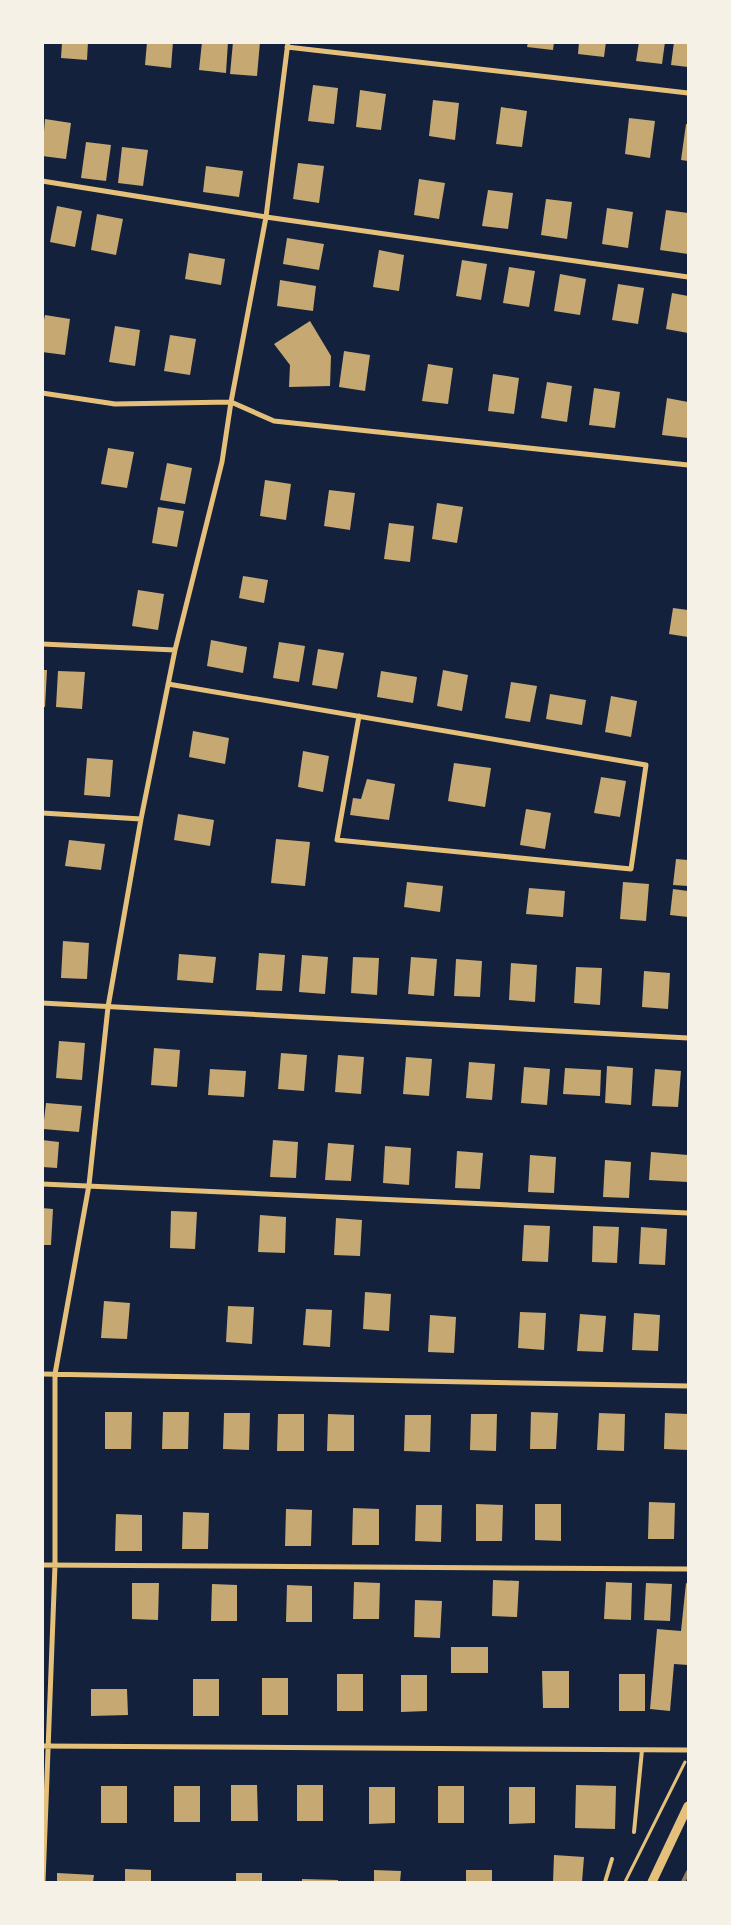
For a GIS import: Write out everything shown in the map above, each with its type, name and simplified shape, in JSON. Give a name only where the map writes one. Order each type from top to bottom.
[{"type":"street","points":[[42,1882],[45,1746],[55,1565],[55,1374],[89,1185],[108,1007],[141,819],[175,650],[222,462],[231,402],[266,217],[287,45],[688,93]]},
{"type":"street","points":[[42,181],[266,217],[688,277]]},
{"type":"street","points":[[42,393],[115,404],[231,402],[274,421],[688,466]]},
{"type":"street","points":[[42,644],[175,650]]},
{"type":"street","points":[[168,684],[359,716],[646,765],[630,869],[337,840],[359,716]]},
{"type":"street","points":[[42,813],[141,819]]},
{"type":"street","points":[[42,1003],[688,1038]]},
{"type":"street","points":[[42,1184],[688,1212]]},
{"type":"street","points":[[42,1374],[688,1386]]},
{"type":"street","points":[[42,1565],[688,1569]]},
{"type":"street","points":[[45,1746],[642,1750],[688,1752]]},
{"type":"street","points":[[652,1882],[688,1806]]},
{"type":"lane","points":[[634,1832],[642,1750]]},
{"type":"lane","points":[[606,1882],[612,1859]]},
{"type":"path","points":[[625,1882],[688,1752]]},
{"type":"building","points":[[62,42],[88,42],[87,60],[61,58]]},
{"type":"building","points":[[147,42],[173,42],[171,68],[145,65]]},
{"type":"building","points":[[202,42],[228,42],[226,73],[199,70]]},
{"type":"building","points":[[233,42],[260,42],[257,76],[230,74]]},
{"type":"building","points":[[528,42],[554,42],[553,50],[527,47]]},
{"type":"building","points":[[579,42],[606,42],[604,57],[578,54]]},
{"type":"building","points":[[639,42],[665,42],[662,64],[636,61]]},
{"type":"building","points":[[674,42],[688,42],[688,67],[671,65]]},
{"type":"building","points":[[313,85],[338,88],[334,124],[308,121]]},
{"type":"building","points":[[360,90],[386,94],[381,130],[356,127]]},
{"type":"building","points":[[433,100],[459,103],[455,140],[429,136]]},
{"type":"building","points":[[501,107],[527,111],[522,147],[496,144]]},
{"type":"building","points":[[629,118],[655,121],[650,158],[625,154]]},
{"type":"building","points":[[45,119],[71,123],[66,159],[42,156]]},
{"type":"building","points":[[686,124],[688,124],[688,161],[681,160]]},
{"type":"building","points":[[86,142],[111,145],[106,181],[81,178]]},
{"type":"building","points":[[122,147],[148,150],[143,186],[118,183]]},
{"type":"building","points":[[298,163],[324,166],[319,203],[293,199]]},
{"type":"building","points":[[206,166],[243,171],[239,197],[203,192]]},
{"type":"building","points":[[419,179],[445,183],[439,219],[414,215]]},
{"type":"building","points":[[488,190],[513,193],[508,229],[482,226]]},
{"type":"building","points":[[546,199],[572,202],[567,239],[541,235]]},
{"type":"building","points":[[57,206],[82,211],[75,247],[50,242]]},
{"type":"building","points":[[607,208],[633,212],[628,248],[602,244]]},
{"type":"building","points":[[666,210],[688,213],[688,254],[660,250]]},
{"type":"building","points":[[97,214],[123,219],[116,255],[91,250]]},
{"type":"building","points":[[287,238],[324,244],[319,270],[283,264]]},
{"type":"building","points":[[379,250],[404,255],[399,291],[373,287]]},
{"type":"building","points":[[189,253],[225,259],[221,285],[185,279]]},
{"type":"building","points":[[462,260],[487,264],[481,300],[456,296]]},
{"type":"building","points":[[509,267],[535,271],[529,307],[503,303]]},
{"type":"building","points":[[560,274],[586,279],[580,315],[554,311]]},
{"type":"building","points":[[280,280],[316,286],[313,311],[277,306]]},
{"type":"building","points":[[618,284],[644,288],[638,324],[612,320]]},
{"type":"building","points":[[672,293],[688,296],[688,333],[666,329]]},
{"type":"building","points":[[45,315],[70,319],[65,355],[42,352],[42,330]]},
{"type":"building","points":[[310,321],[331,356],[330,386],[289,387],[290,365],[274,344]]},
{"type":"building","points":[[115,326],[140,330],[135,366],[109,362]]},
{"type":"building","points":[[170,335],[196,339],[190,375],[164,371]]},
{"type":"building","points":[[344,351],[370,355],[365,391],[339,387]]},
{"type":"building","points":[[428,364],[453,368],[448,404],[422,401]]},
{"type":"building","points":[[493,374],[519,378],[514,414],[488,411]]},
{"type":"building","points":[[547,382],[572,386],[567,422],[541,418]]},
{"type":"building","points":[[594,388],[620,392],[615,428],[589,425]]},
{"type":"building","points":[[667,398],[688,402],[688,438],[662,435]]},
{"type":"building","points":[[108,448],[134,452],[127,488],[101,484]]},
{"type":"building","points":[[167,463],[192,468],[185,504],[160,500]]},
{"type":"building","points":[[265,480],[291,484],[286,520],[260,516]]},
{"type":"building","points":[[329,490],[355,493],[350,530],[324,526]]},
{"type":"building","points":[[437,503],[463,507],[457,543],[432,539]]},
{"type":"building","points":[[158,507],[184,511],[177,547],[152,543]]},
{"type":"building","points":[[389,523],[414,526],[410,562],[384,559]]},
{"type":"building","points":[[243,576],[268,580],[264,603],[239,598]]},
{"type":"building","points":[[138,590],[164,594],[158,630],[132,626]]},
{"type":"building","points":[[673,608],[688,610],[688,637],[669,634]]},
{"type":"building","points":[[211,640],[247,647],[243,673],[207,666]]},
{"type":"building","points":[[279,642],[305,646],[299,682],[273,678]]},
{"type":"building","points":[[318,649],[344,653],[337,689],[312,685]]},
{"type":"building","points":[[42,670],[47,670],[45,707],[42,707]]},
{"type":"building","points":[[443,670],[468,675],[462,711],[437,706]]},
{"type":"building","points":[[58,671],[85,672],[82,709],[56,707]]},
{"type":"building","points":[[381,671],[417,677],[413,703],[377,697]]},
{"type":"building","points":[[511,682],[537,686],[530,722],[505,718]]},
{"type":"building","points":[[550,694],[586,700],[582,725],[546,719]]},
{"type":"building","points":[[611,696],[637,701],[631,737],[605,732]]},
{"type":"building","points":[[193,731],[229,738],[225,764],[189,757]]},
{"type":"building","points":[[303,751],[329,756],[323,792],[298,787]]},
{"type":"building","points":[[87,758],[113,760],[110,797],[84,795]]},
{"type":"building","points":[[454,763],[491,768],[485,807],[448,801]]},
{"type":"building","points":[[601,777],[626,781],[620,817],[594,813]]},
{"type":"building","points":[[367,779],[395,784],[389,820],[350,815],[353,798],[361,799]]},
{"type":"building","points":[[526,809],[551,813],[545,849],[520,845]]},
{"type":"building","points":[[178,814],[214,820],[210,846],[174,840]]},
{"type":"building","points":[[276,839],[310,842],[305,886],[271,883]]},
{"type":"building","points":[[69,840],[105,844],[101,870],[65,866]]},
{"type":"building","points":[[676,859],[688,860],[688,886],[673,885]]},
{"type":"building","points":[[407,882],[443,886],[440,912],[404,907]]},
{"type":"building","points":[[623,882],[649,884],[646,921],[620,919]]},
{"type":"building","points":[[529,888],[565,891],[563,917],[526,914]]},
{"type":"building","points":[[673,889],[688,891],[688,917],[670,915]]},
{"type":"building","points":[[63,941],[89,943],[87,979],[61,978]]},
{"type":"building","points":[[259,953],[285,955],[282,991],[256,990]]},
{"type":"building","points":[[179,954],[216,957],[213,983],[177,980]]},
{"type":"building","points":[[302,955],[328,957],[325,994],[299,992]]},
{"type":"building","points":[[353,957],[379,958],[377,995],[351,993]]},
{"type":"building","points":[[411,957],[437,959],[434,996],[408,994]]},
{"type":"building","points":[[456,959],[482,961],[480,997],[454,996]]},
{"type":"building","points":[[511,963],[537,965],[535,1002],[509,1000]]},
{"type":"building","points":[[576,967],[602,968],[600,1005],[574,1003]]},
{"type":"building","points":[[644,971],[670,973],[668,1009],[642,1007]]},
{"type":"building","points":[[59,1041],[85,1043],[82,1080],[56,1078]]},
{"type":"building","points":[[154,1048],[180,1050],[177,1087],[151,1085]]},
{"type":"building","points":[[281,1053],[307,1055],[304,1091],[278,1089]]},
{"type":"building","points":[[338,1055],[364,1057],[361,1094],[335,1092]]},
{"type":"building","points":[[406,1057],[432,1059],[429,1096],[403,1094]]},
{"type":"building","points":[[469,1062],[495,1064],[492,1100],[466,1098]]},
{"type":"building","points":[[607,1066],[633,1068],[631,1105],[605,1103]]},
{"type":"building","points":[[524,1067],[550,1069],[547,1105],[521,1103]]},
{"type":"building","points":[[565,1068],[601,1070],[600,1096],[563,1094]]},
{"type":"building","points":[[210,1069],[246,1071],[244,1097],[208,1095]]},
{"type":"building","points":[[655,1069],[681,1071],[678,1107],[652,1106]]},
{"type":"building","points":[[46,1103],[82,1106],[79,1132],[43,1129]]},
{"type":"building","points":[[42,1140],[59,1142],[57,1168],[42,1167]]},
{"type":"building","points":[[273,1140],[298,1142],[296,1178],[270,1177]]},
{"type":"building","points":[[328,1143],[354,1145],[351,1181],[325,1180]]},
{"type":"building","points":[[385,1146],[411,1148],[409,1185],[383,1183]]},
{"type":"building","points":[[457,1151],[483,1153],[480,1189],[455,1188]]},
{"type":"building","points":[[651,1152],[688,1155],[688,1182],[649,1180]]},
{"type":"building","points":[[530,1155],[556,1157],[554,1193],[528,1192]]},
{"type":"building","points":[[605,1160],[631,1162],[629,1198],[603,1197]]},
{"type":"building","points":[[42,1208],[53,1209],[51,1245],[42,1245]]},
{"type":"building","points":[[171,1211],[197,1212],[195,1249],[170,1248]]},
{"type":"building","points":[[260,1215],[286,1217],[285,1253],[258,1252]]},
{"type":"building","points":[[336,1218],[362,1220],[360,1256],[334,1255]]},
{"type":"building","points":[[524,1225],[550,1226],[548,1262],[522,1261]]},
{"type":"building","points":[[593,1226],[619,1227],[617,1263],[592,1262]]},
{"type":"building","points":[[641,1227],[667,1229],[665,1265],[639,1264]]},
{"type":"building","points":[[365,1292],[391,1294],[389,1331],[363,1329]]},
{"type":"building","points":[[104,1301],[130,1303],[127,1339],[101,1338]]},
{"type":"building","points":[[228,1306],[254,1307],[252,1344],[226,1342]]},
{"type":"building","points":[[306,1309],[332,1310],[330,1347],[303,1345]]},
{"type":"building","points":[[520,1312],[546,1313],[544,1350],[518,1348]]},
{"type":"building","points":[[634,1313],[660,1315],[658,1351],[632,1350]]},
{"type":"building","points":[[580,1314],[606,1316],[603,1352],[577,1351]]},
{"type":"building","points":[[430,1315],[456,1317],[454,1353],[428,1352]]},
{"type":"building","points":[[105,1412],[132,1412],[131,1449],[105,1449]]},
{"type":"building","points":[[163,1412],[189,1412],[188,1449],[162,1449]]},
{"type":"building","points":[[531,1412],[558,1413],[556,1449],[530,1449]]},
{"type":"building","points":[[224,1413],[250,1413],[249,1450],[223,1449]]},
{"type":"building","points":[[599,1413],[625,1414],[624,1451],[597,1450]]},
{"type":"building","points":[[665,1413],[688,1414],[688,1450],[664,1449]]},
{"type":"building","points":[[278,1414],[304,1414],[304,1451],[277,1451]]},
{"type":"building","points":[[328,1414],[354,1415],[354,1451],[327,1451]]},
{"type":"building","points":[[471,1414],[497,1414],[496,1451],[470,1450]]},
{"type":"building","points":[[405,1415],[431,1415],[430,1452],[404,1451]]},
{"type":"building","points":[[649,1502],[675,1503],[674,1539],[648,1539]]},
{"type":"building","points":[[476,1504],[503,1505],[502,1541],[476,1541]]},
{"type":"building","points":[[535,1504],[561,1504],[561,1541],[535,1540]]},
{"type":"building","points":[[416,1505],[442,1505],[441,1542],[415,1541]]},
{"type":"building","points":[[353,1508],[379,1509],[379,1545],[352,1545]]},
{"type":"building","points":[[286,1509],[312,1510],[311,1546],[285,1546]]},
{"type":"building","points":[[183,1512],[209,1513],[208,1549],[182,1549]]},
{"type":"building","points":[[116,1514],[142,1515],[142,1551],[115,1551]]},
{"type":"building","points":[[493,1580],[519,1581],[517,1617],[492,1616]]},
{"type":"building","points":[[354,1582],[380,1583],[379,1619],[353,1619]]},
{"type":"building","points":[[606,1582],[632,1583],[631,1620],[604,1619]]},
{"type":"building","points":[[132,1583],[159,1583],[158,1620],[132,1619]]},
{"type":"building","points":[[646,1583],[672,1584],[670,1621],[644,1620]]},
{"type":"building","points":[[686,1583],[688,1584],[688,1665],[674,1664],[670,1711],[650,1709],[657,1629],[681,1631]]},
{"type":"building","points":[[212,1584],[237,1585],[237,1621],[211,1621]]},
{"type":"building","points":[[287,1585],[312,1586],[312,1622],[286,1622]]},
{"type":"building","points":[[415,1600],[442,1601],[440,1638],[414,1637]]},
{"type":"building","points":[[451,1647],[488,1647],[488,1673],[451,1673]]},
{"type":"building","points":[[542,1671],[569,1671],[569,1708],[543,1708]]},
{"type":"building","points":[[337,1674],[363,1674],[363,1711],[337,1711]]},
{"type":"building","points":[[619,1674],[645,1674],[645,1711],[619,1711]]},
{"type":"building","points":[[401,1675],[427,1675],[427,1711],[401,1712]]},
{"type":"building","points":[[262,1678],[288,1678],[288,1715],[262,1715]]},
{"type":"building","points":[[193,1679],[219,1679],[219,1716],[193,1716]]},
{"type":"building","points":[[91,1689],[127,1689],[128,1715],[91,1716]]},
{"type":"building","points":[[231,1785],[257,1785],[258,1821],[231,1821]]},
{"type":"building","points":[[297,1785],[323,1785],[323,1821],[297,1821]]},
{"type":"building","points":[[576,1785],[616,1786],[615,1829],[575,1828]]},
{"type":"building","points":[[101,1786],[127,1786],[127,1823],[101,1823]]},
{"type":"building","points":[[174,1786],[200,1786],[200,1822],[174,1822]]},
{"type":"building","points":[[438,1786],[464,1786],[464,1823],[438,1823]]},
{"type":"building","points":[[369,1787],[395,1787],[395,1823],[369,1824]]},
{"type":"building","points":[[509,1787],[535,1787],[535,1823],[509,1824]]},
{"type":"building","points":[[554,1855],[584,1857],[582,1882],[553,1882]]},
{"type":"building","points":[[125,1869],[151,1870],[151,1882],[125,1882]]},
{"type":"building","points":[[374,1870],[401,1871],[400,1882],[374,1882]]},
{"type":"building","points":[[466,1870],[492,1870],[492,1882],[466,1882]]},
{"type":"building","points":[[57,1873],[94,1875],[93,1882],[57,1882]]},
{"type":"building","points":[[236,1873],[262,1873],[262,1882],[236,1882]]},
{"type":"building","points":[[302,1879],[338,1880],[338,1882],[302,1882]]},
{"type":"railway","points":[[683,1882],[688,1872]]}]
